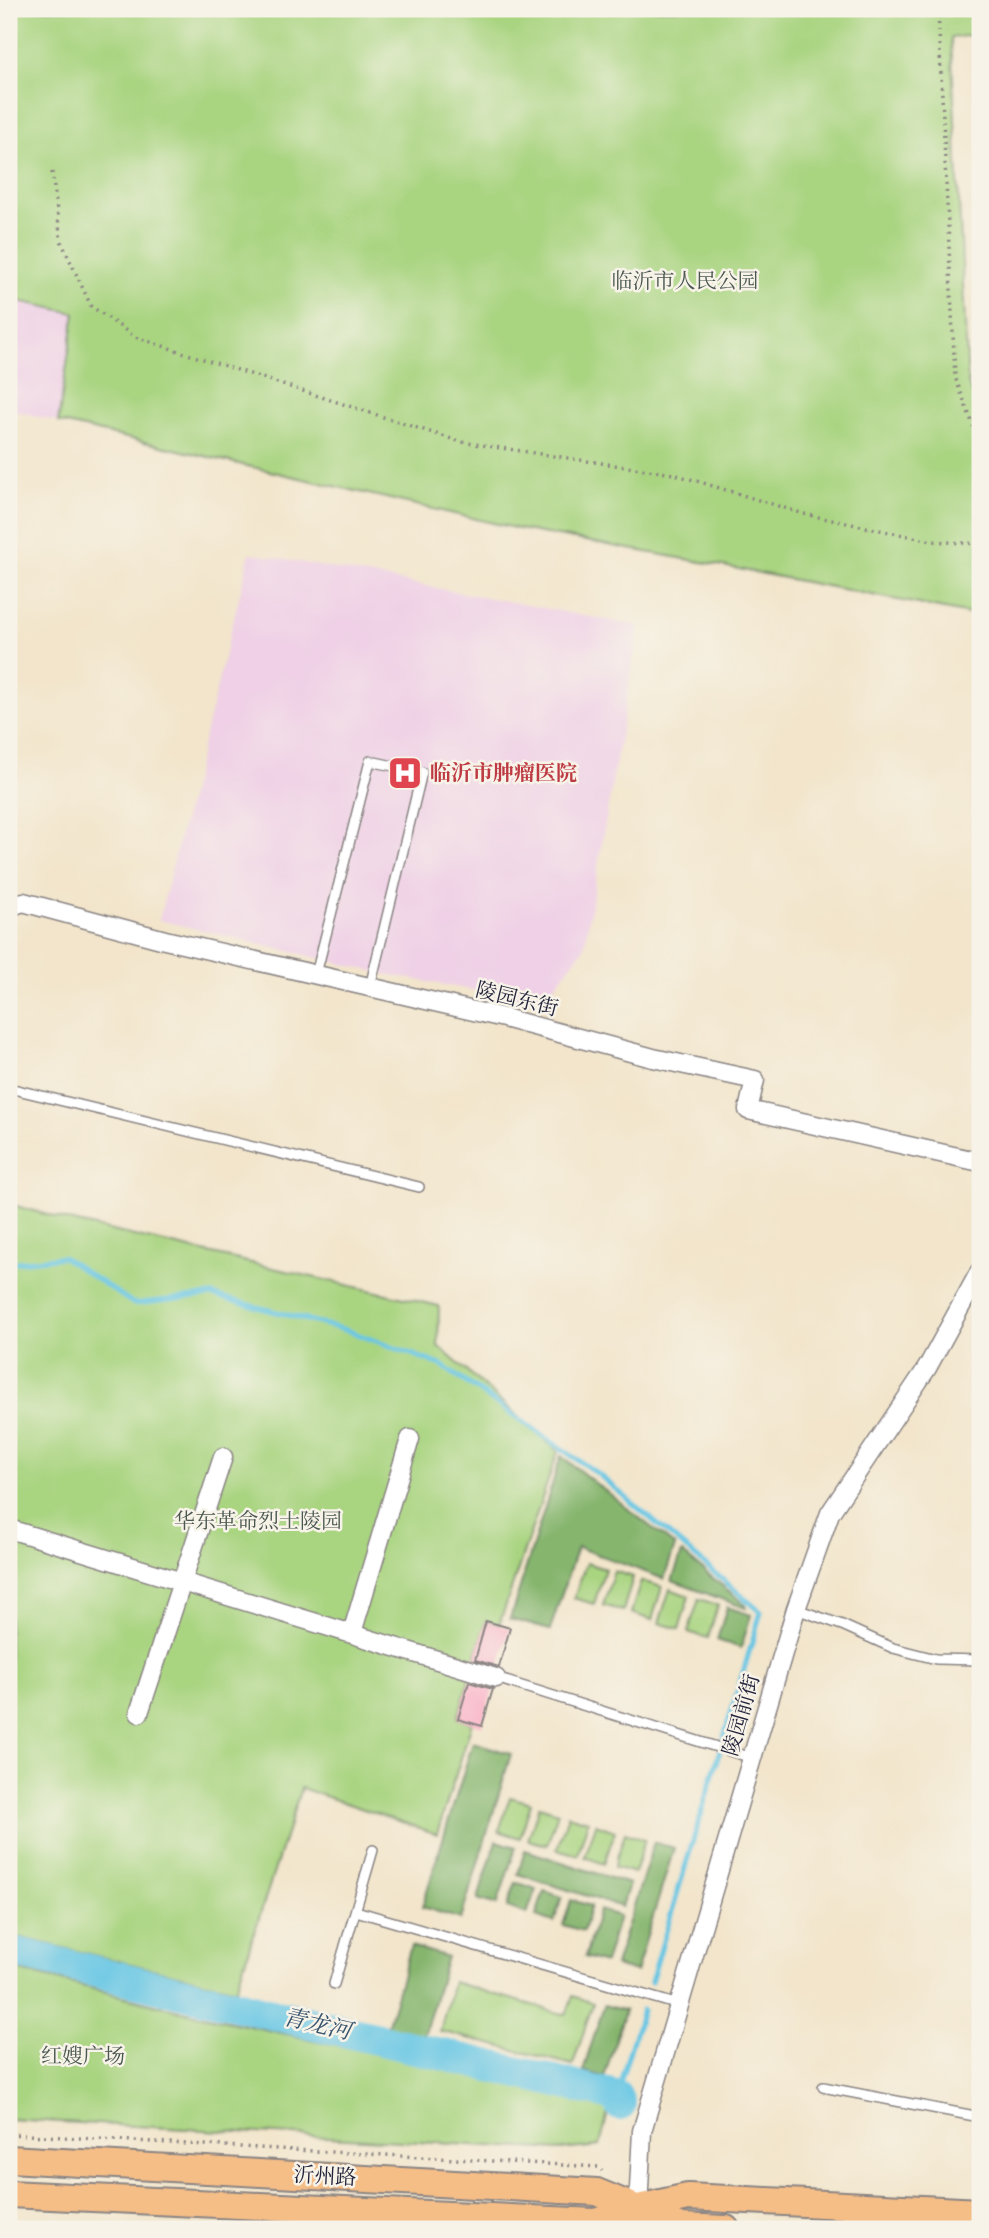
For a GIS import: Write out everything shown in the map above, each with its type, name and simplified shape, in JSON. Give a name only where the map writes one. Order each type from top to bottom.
[{"type":"main road","name":"沂州路","points":[[9,2159],[597,2192],[682,2227],[726,2229]]},
{"type":"main road","name":"沂州路","points":[[9,2194],[595,2222],[638,2208],[688,2197],[980,2212]]},
{"type":"street","name":"陵园东街","points":[[9,907],[23,902],[166,940],[504,1018],[653,1058],[755,1080],[748,1110],[980,1162]]},
{"type":"street","name":"陵园前街","points":[[638,2208],[642,2131],[796,1609],[830,1513],[927,1368],[980,1271]]},
{"type":"street","points":[[352,1633],[410,1439]]},
{"type":"street","points":[[139,1713],[223,1457]]},
{"type":"street","points":[[9,1529],[496,1678]]},
{"type":"lane","points":[[316,974],[370,761],[422,772],[370,987]]},
{"type":"lane","points":[[9,1088],[419,1187]]},
{"type":"lane","points":[[796,1609],[842,1625],[893,1648],[936,1658],[980,1660]]},
{"type":"lane","points":[[496,1678],[752,1758]]},
{"type":"lane","points":[[334,1984],[373,1850]]},
{"type":"lane","points":[[356,1911],[679,2005]]},
{"type":"lane","points":[[823,2087],[980,2118]]},
{"type":"path","points":[[938,9],[955,377],[975,429],[980,435]]},
{"type":"path","points":[[52,172],[61,241],[91,306],[135,337],[461,442],[674,474],[804,514],[932,541],[980,544]]},
{"type":"shaded area","points":[[9,299],[76,313],[58,422],[9,409]]},
{"type":"shaded area","name":"临沂市肿瘤医院","points":[[250,553],[639,626],[584,948],[542,1003],[385,974],[159,920]]},
{"type":"green space","name":"临沂市人民公园","points":[[9,9],[980,9],[980,34],[951,38],[968,384],[980,414],[980,616],[519,529],[58,422],[75,313],[9,299]]},
{"type":"green space","name":"华东革命烈士陵园","points":[[9,1204],[73,1222],[439,1306],[438,1346],[558,1451],[499,1625],[486,1621],[458,1718],[472,1723],[437,1834],[301,1788],[236,1989],[9,1935]]},
{"type":"green space","points":[[561,1456],[675,1546],[664,1579],[577,1547],[550,1630],[510,1619]]},
{"type":"green space","points":[[682,1553],[746,1605],[746,1608],[672,1581]]},
{"type":"green space","points":[[586,1563],[605,1569],[594,1604],[574,1598]]},
{"type":"green space","points":[[614,1571],[633,1577],[623,1611],[603,1605]]},
{"type":"green space","points":[[641,1581],[662,1587],[652,1620],[631,1613]]},
{"type":"green space","points":[[670,1589],[689,1596],[679,1629],[659,1623]]},
{"type":"green space","points":[[699,1599],[718,1605],[708,1638],[688,1632]]},
{"type":"green space","points":[[727,1607],[751,1615],[741,1648],[717,1640]]},
{"type":"green space","points":[[473,1742],[511,1754],[461,1919],[422,1907]]},
{"type":"green space","points":[[510,1797],[531,1803],[520,1838],[499,1831]]},
{"type":"green space","points":[[539,1806],[558,1812],[547,1845],[528,1840]]},
{"type":"green space","points":[[568,1815],[588,1821],[578,1855],[557,1849]]},
{"type":"green space","points":[[596,1824],[615,1831],[604,1864],[585,1857]]},
{"type":"green space","points":[[625,1833],[645,1840],[634,1873],[614,1867]]},
{"type":"green space","points":[[496,1841],[516,1847],[497,1905],[478,1899]]},
{"type":"green space","points":[[654,1842],[674,1848],[636,1972],[615,1966]]},
{"type":"green space","points":[[525,1850],[629,1884],[622,1907],[518,1874]]},
{"type":"green space","points":[[516,1882],[536,1889],[527,1914],[507,1907]]},
{"type":"green space","points":[[544,1891],[562,1897],[554,1922],[536,1916]]},
{"type":"green space","points":[[571,1900],[591,1906],[583,1931],[563,1925]]},
{"type":"green space","points":[[599,1910],[619,1916],[605,1963],[585,1957]]},
{"type":"green space","points":[[411,1946],[447,1957],[422,2042],[386,2031]]},
{"type":"green space","name":"红嫂广场","points":[[9,1968],[198,2015],[610,2104],[600,2146],[561,2150],[9,2119]]},
{"type":"green space","points":[[453,1982],[566,2015],[573,1996],[593,2003],[573,2065],[440,2031]]},
{"type":"green space","points":[[604,2005],[625,2011],[604,2077],[583,2071]]},
{"type":"building","points":[[486,1621],[510,1628],[499,1667],[475,1660]]},
{"type":"building","points":[[469,1682],[493,1689],[482,1726],[458,1719]]},
{"type":"waterway","points":[[9,1263],[63,1257],[134,1304],[212,1295],[349,1331],[441,1365],[598,1474],[761,1612],[651,1982]]},
{"type":"waterway","name":"青龙河","points":[[9,1951],[616,2096],[620,2105]]},
{"type":"waterway","points":[[616,2096],[642,2010]]},
{"type":"place","name":"临沂市肿瘤医院","points":[[405,773]]}]
